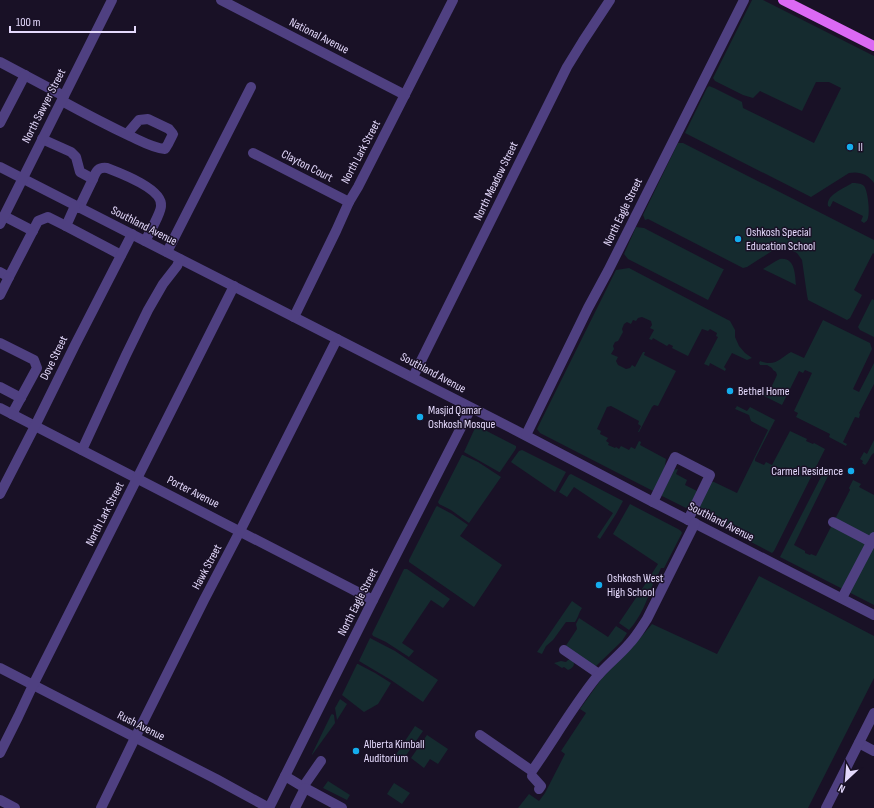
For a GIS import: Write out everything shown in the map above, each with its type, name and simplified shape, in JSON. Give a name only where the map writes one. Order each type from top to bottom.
[{"type":"main road","points":[[783,0],[874,46]]},
{"type":"street","name":"North Sawyer Street","points":[[2,220],[112,0]]},
{"type":"street","name":"National Avenue","points":[[221,0],[405,95]]},
{"type":"street","name":"North Lark Street","points":[[294,317],[349,202],[358,188],[453,0]]},
{"type":"street","name":"North Meadow Street","points":[[413,378],[567,66],[610,0]]},
{"type":"street","name":"North Eagle Street","points":[[526,435],[588,308],[608,272],[744,0]]},
{"type":"street","points":[[0,62],[127,134]]},
{"type":"street","points":[[0,123],[25,75]]},
{"type":"street","points":[[167,252],[251,87]]},
{"type":"street","points":[[42,138],[71,152],[76,157],[80,172],[93,178]]},
{"type":"street","name":"Clayton Court","points":[[253,153],[349,202]]},
{"type":"street","name":"Southland Avenue","points":[[0,167],[526,435],[874,615]]},
{"type":"street","points":[[66,226],[97,170],[107,168],[138,182],[154,192],[161,203],[161,207],[145,241]]},
{"type":"street","points":[[0,295],[5,275],[38,221],[48,217],[122,255]]},
{"type":"street","points":[[2,220],[33,231]]},
{"type":"street","name":"Dove Street","points":[[0,494],[132,234]]},
{"type":"street","points":[[82,450],[148,310],[162,284],[177,266],[180,259]]},
{"type":"street","name":"North Lark Street","points":[[0,753],[234,286]]},
{"type":"street","name":"Hawk Street","points":[[101,808],[204,600],[240,532],[337,339]]},
{"type":"street","points":[[0,343],[34,360],[37,368],[12,414]]},
{"type":"street","points":[[0,387],[21,398]]},
{"type":"street","name":"Porter Avenue","points":[[0,408],[373,600]]},
{"type":"street","name":"North Eagle Street","points":[[269,808],[471,408]]},
{"type":"street","points":[[480,735],[532,771],[599,674],[629,644],[644,624],[691,521],[710,475],[675,458],[653,502]]},
{"type":"street","points":[[833,522],[873,540],[842,598]]},
{"type":"street","points":[[564,650],[599,674]]},
{"type":"street","name":"Rush Avenue","points":[[0,668],[216,779],[269,808]]},
{"type":"street","points":[[826,808],[874,712]]},
{"type":"street","points":[[859,743],[874,750]]},
{"type":"street","points":[[295,808],[304,788],[321,761]]},
{"type":"street","points":[[285,776],[342,808]]},
{"type":"street","points":[[532,776],[541,786],[539,789]]},
{"type":"street","points":[[0,800],[15,808]]},
{"type":"green space","points":[[752,0],[763,0],[874,56],[874,183],[869,177],[863,174],[856,172],[849,173],[811,197],[685,133],[709,86],[742,102],[743,108],[814,143],[841,88],[829,82],[816,82],[802,111],[760,91],[753,98],[743,95],[715,81],[713,78]]},
{"type":"green space","points":[[678,143],[683,143],[874,240],[874,254],[873,253],[854,290],[862,295],[850,318],[847,320],[808,300],[802,260],[797,253],[789,249],[772,251],[743,268],[648,219],[645,220],[643,215]]},
{"type":"green space","points":[[852,183],[863,185],[867,192],[869,215],[864,223],[861,221],[863,216],[833,201],[830,207],[828,206],[828,202],[832,195]]},
{"type":"green space","points":[[636,227],[644,228],[724,269],[708,300],[628,259],[624,254]]},
{"type":"green space","points":[[780,259],[785,259],[791,263],[796,285],[763,269]]},
{"type":"green space","points":[[629,268],[730,321],[735,330],[735,337],[739,346],[752,358],[747,360],[732,353],[724,367],[726,369],[725,371],[710,363],[709,366],[704,364],[718,337],[716,336],[717,333],[710,329],[708,331],[702,329],[688,356],[672,348],[673,346],[669,344],[667,346],[653,338],[652,340],[649,339],[654,330],[650,328],[652,325],[651,321],[642,317],[638,318],[636,321],[633,320],[631,324],[627,322],[624,324],[622,329],[623,332],[618,341],[615,342],[613,346],[614,349],[611,354],[618,357],[616,361],[618,365],[626,369],[630,368],[632,365],[635,367],[643,352],[645,352],[644,355],[676,371],[658,406],[654,405],[652,407],[639,432],[641,426],[638,424],[639,421],[611,406],[607,407],[597,429],[601,431],[600,434],[608,438],[606,441],[609,443],[608,445],[619,449],[621,446],[629,450],[631,447],[635,449],[639,441],[641,442],[640,445],[666,459],[664,472],[653,491],[540,433],[537,429],[616,270]]},
{"type":"green space","points":[[872,299],[874,300],[874,337],[860,330],[858,327]]},
{"type":"green space","points":[[823,320],[870,343],[872,349],[853,389],[859,392],[874,363],[874,384],[859,413],[859,418],[855,417],[843,442],[847,444],[846,446],[829,437],[830,434],[796,417],[798,413],[794,411],[812,373],[805,370],[803,373],[799,371],[782,405],[762,395],[764,392],[770,390],[777,375],[772,368],[767,365],[760,365],[760,361],[765,363],[774,362],[791,352],[804,358]]},
{"type":"green space","points":[[737,406],[747,411],[750,407],[775,420],[755,461],[764,465],[766,462],[772,465],[790,431],[807,439],[806,441],[813,444],[814,443],[825,449],[772,553],[697,514],[697,508],[711,482],[737,493],[768,430],[751,421],[749,415],[735,409]]},
{"type":"green space","points":[[477,427],[516,446],[515,450],[500,472],[464,452],[475,428]]},
{"type":"green space","points":[[874,440],[874,453],[865,465],[860,459],[864,452],[867,454]]},
{"type":"green space","points":[[522,450],[566,472],[555,492],[511,462],[519,451]]},
{"type":"green space","points":[[462,455],[478,462],[501,477],[469,523],[438,502]]},
{"type":"green space","points":[[678,469],[676,474],[687,480],[685,485],[697,491],[690,505],[686,508],[662,496],[673,470]]},
{"type":"green space","points":[[825,469],[830,472],[794,545],[805,551],[805,553],[816,556],[850,490],[849,488],[853,480],[861,484],[859,487],[874,495],[874,605],[780,557]]},
{"type":"green space","points":[[571,474],[623,501],[600,539],[597,537],[613,513],[574,487],[567,497],[559,492]]},
{"type":"green space","points":[[630,504],[678,529],[682,533],[664,568],[661,568],[657,577],[651,575],[658,564],[613,534]]},
{"type":"green space","points":[[437,506],[468,525],[460,536],[502,565],[474,607],[409,562]]},
{"type":"green space","points":[[404,569],[407,569],[450,599],[443,608],[431,600],[402,643],[414,651],[409,657],[372,634]]},
{"type":"green space","points":[[759,576],[874,636],[874,678],[808,808],[518,808],[529,794],[539,801],[545,793],[565,754],[561,751],[586,713],[580,709],[602,678],[652,624],[717,654]]},
{"type":"green space","points":[[648,580],[653,584],[651,590],[640,614],[629,630],[619,623]]},
{"type":"green space","points":[[572,601],[582,608],[575,622],[566,622],[553,640],[546,646],[542,654],[537,652]]},
{"type":"green space","points":[[579,618],[608,637],[616,626],[627,633],[622,641],[595,667],[565,647],[577,629],[576,624]]},
{"type":"green space","points":[[370,638],[395,651],[438,680],[423,702],[391,680],[359,661]]},
{"type":"green space","points":[[568,660],[573,661],[574,664],[572,668],[568,670],[554,663],[561,661],[566,662]]},
{"type":"green space","points":[[357,664],[391,683],[378,704],[364,712],[342,695]]},
{"type":"green space","points":[[340,699],[347,704],[337,720],[335,708]]},
{"type":"green space","points":[[331,715],[334,715],[335,723],[312,755],[312,754]]},
{"type":"green space","points":[[415,726],[423,731],[400,764],[393,759]]},
{"type":"green space","points":[[427,735],[448,749],[438,764],[430,759],[424,768],[411,758]]},
{"type":"green space","points":[[328,781],[350,795],[347,800],[323,788]]},
{"type":"green space","points":[[394,783],[410,793],[402,804],[387,794]]},
{"type":"place","name":"II","points":[[850,147]]},
{"type":"place","name":"Oshkosh Special Education School","points":[[738,239]]},
{"type":"place","name":"Bethel Home","points":[[730,391]]},
{"type":"place","name":"Masjid Qamar Oshkosh Mosque","points":[[420,417]]},
{"type":"place","name":"Carmel Residence","points":[[851,471]]},
{"type":"place","name":"Oshkosh West High School","points":[[599,585]]},
{"type":"place","name":"Alberta Kimball Auditorium","points":[[356,751]]}]
